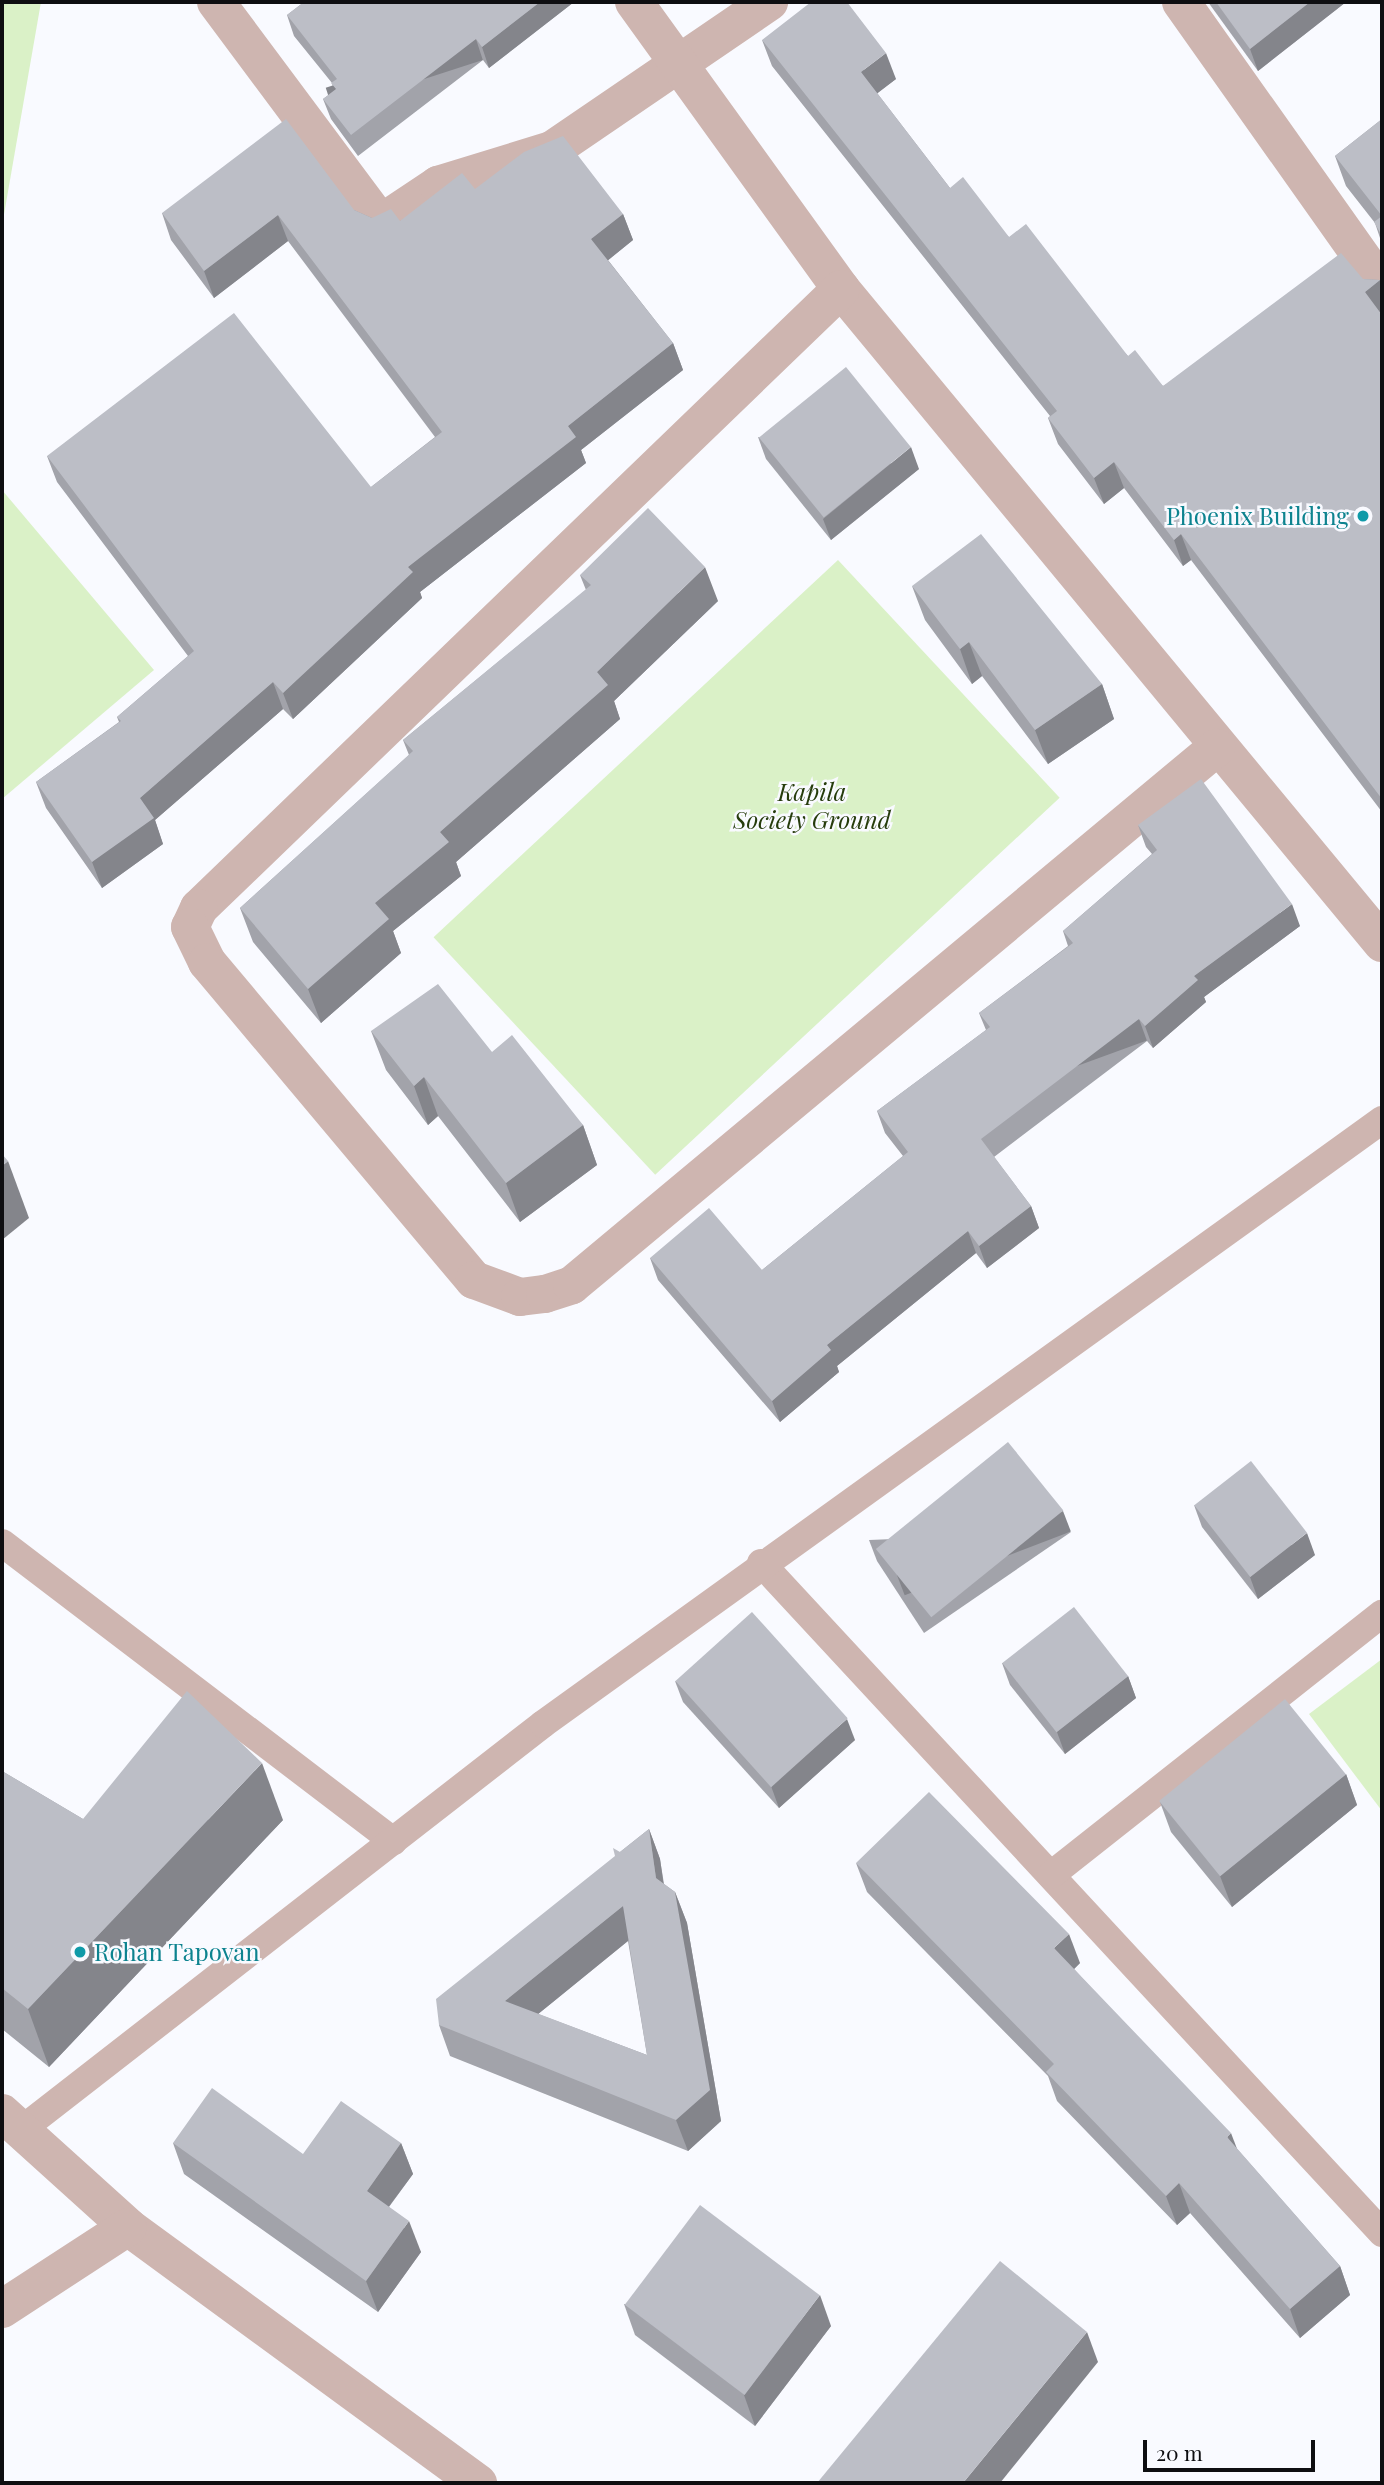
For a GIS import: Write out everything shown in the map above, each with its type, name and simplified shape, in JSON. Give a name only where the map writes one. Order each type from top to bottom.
[{"type":"street","points":[[216,2],[381,223],[438,184],[552,150],[769,2]]},
{"type":"street","points":[[634,2],[841,289],[1216,748],[1382,943]]},
{"type":"street","points":[[1181,2],[1382,286]]},
{"type":"street","points":[[841,289],[199,908],[190,927],[207,962],[474,1280],[520,1297],[545,1294],[572,1285],[1216,748]]},
{"type":"street","points":[[12,2122],[128,2227],[478,2483]]},
{"type":"street","points":[[2,2309],[128,2227]]},
{"type":"lane","points":[[12,2122],[393,1841],[761,1563],[1382,1120]]},
{"type":"lane","points":[[2,1543],[393,1841]]},
{"type":"lane","points":[[761,1563],[1382,2233]]},
{"type":"lane","points":[[1051,1875],[1382,1614]]},
{"type":"green space","points":[[2,2],[41,2],[2,226]]},
{"type":"green space","points":[[2,490],[154,670],[2,799]]},
{"type":"green space","name":"Kapila Society Ground","points":[[838,560],[1060,798],[655,1175],[434,937]]},
{"type":"green space","points":[[1382,1659],[1382,1811],[1309,1714]]},
{"type":"building","points":[[304,2],[540,2],[482,47],[476,39],[351,135],[323,99],[336,89],[331,83],[337,79],[287,15]]},
{"type":"building","points":[[811,2],[847,2],[886,53],[861,72],[950,188],[963,177],[1009,237],[1026,224],[1128,356],[1135,350],[1163,386],[1341,253],[1363,279],[1380,280],[1365,292],[1382,315],[1382,799],[1181,534],[1174,540],[1114,462],[1094,478],[1048,418],[1057,411],[762,40]]},
{"type":"building","points":[[1216,2],[1310,2],[1250,49]]},
{"type":"building","points":[[286,119],[354,210],[372,218],[391,209],[400,221],[462,173],[475,189],[524,152],[563,136],[623,214],[591,239],[673,343],[568,426],[576,437],[408,567],[413,572],[283,693],[273,682],[140,798],[154,818],[92,862],[36,782],[121,721],[117,717],[194,651],[47,456],[234,313],[371,487],[442,432],[278,215],[204,271],[162,213]]},
{"type":"building","points":[[1382,119],[1382,216],[1335,156]]},
{"type":"building","points":[[1382,216],[1382,236],[1374,222]]},
{"type":"building","points":[[846,367],[911,447],[824,518],[759,437]]},
{"type":"building","points":[[648,508],[705,567],[597,672],[608,685],[440,832],[449,842],[375,903],[389,919],[308,989],[240,908],[413,751],[403,740],[591,585],[580,575]]},
{"type":"building","points":[[981,534],[1102,684],[1035,730],[969,642],[960,649],[912,586]]},
{"type":"building","points":[[1201,779],[1292,904],[1194,976],[1198,980],[1145,1026],[1139,1019],[981,1139],[1031,1206],[979,1246],[968,1231],[827,1345],[831,1350],[772,1401],[650,1258],[709,1208],[762,1270],[908,1152],[877,1111],[990,1027],[979,1013],[1073,943],[1063,931],[1157,850],[1138,825]]},
{"type":"building","points":[[438,984],[492,1052],[512,1035],[583,1125],[506,1183],[424,1077],[414,1086],[371,1031]]},
{"type":"building","points":[[2,1154],[8,1161],[2,1166]]},
{"type":"building","points":[[1008,1442],[1063,1510],[931,1617],[876,1549]]},
{"type":"building","points":[[1251,1461],[1307,1533],[1250,1577],[1194,1505]]},
{"type":"building","points":[[1074,1607],[1128,1676],[1056,1732],[1002,1663]]},
{"type":"building","points":[[752,1612],[848,1718],[771,1787],[675,1681]]},
{"type":"building","points":[[187,1691],[262,1763],[28,2009],[2,1988],[2,1771],[83,1819]]},
{"type":"building","points":[[1285,1699],[1346,1774],[1220,1876],[1159,1801]]},
{"type":"building","points":[[929,1792],[1069,1934],[1054,1948],[1231,2133],[1227,2137],[1340,2266],[1290,2309],[1179,2183],[1166,2196],[1046,2072],[1054,2064],[856,1863]]},
{"type":"building","points":[[649,1829],[656,1878],[675,1892],[710,2090],[676,2120],[439,2025],[436,1999],[615,1856],[613,1848],[620,1852]],"holes":[[[623,1906],[647,2055],[505,2001]]]},
{"type":"building","points":[[212,2088],[303,2154],[341,2101],[401,2143],[367,2191],[409,2221],[366,2281],[173,2143]]},
{"type":"building","points":[[700,2205],[820,2295],[745,2395],[625,2305]]},
{"type":"building","points":[[1000,2261],[1087,2332],[963,2483],[817,2483]]},
{"type":"place","name":"Phoenix Building","points":[[1363,516]]},
{"type":"place","name":"Rohan Tapovan","points":[[80,1952]]}]
